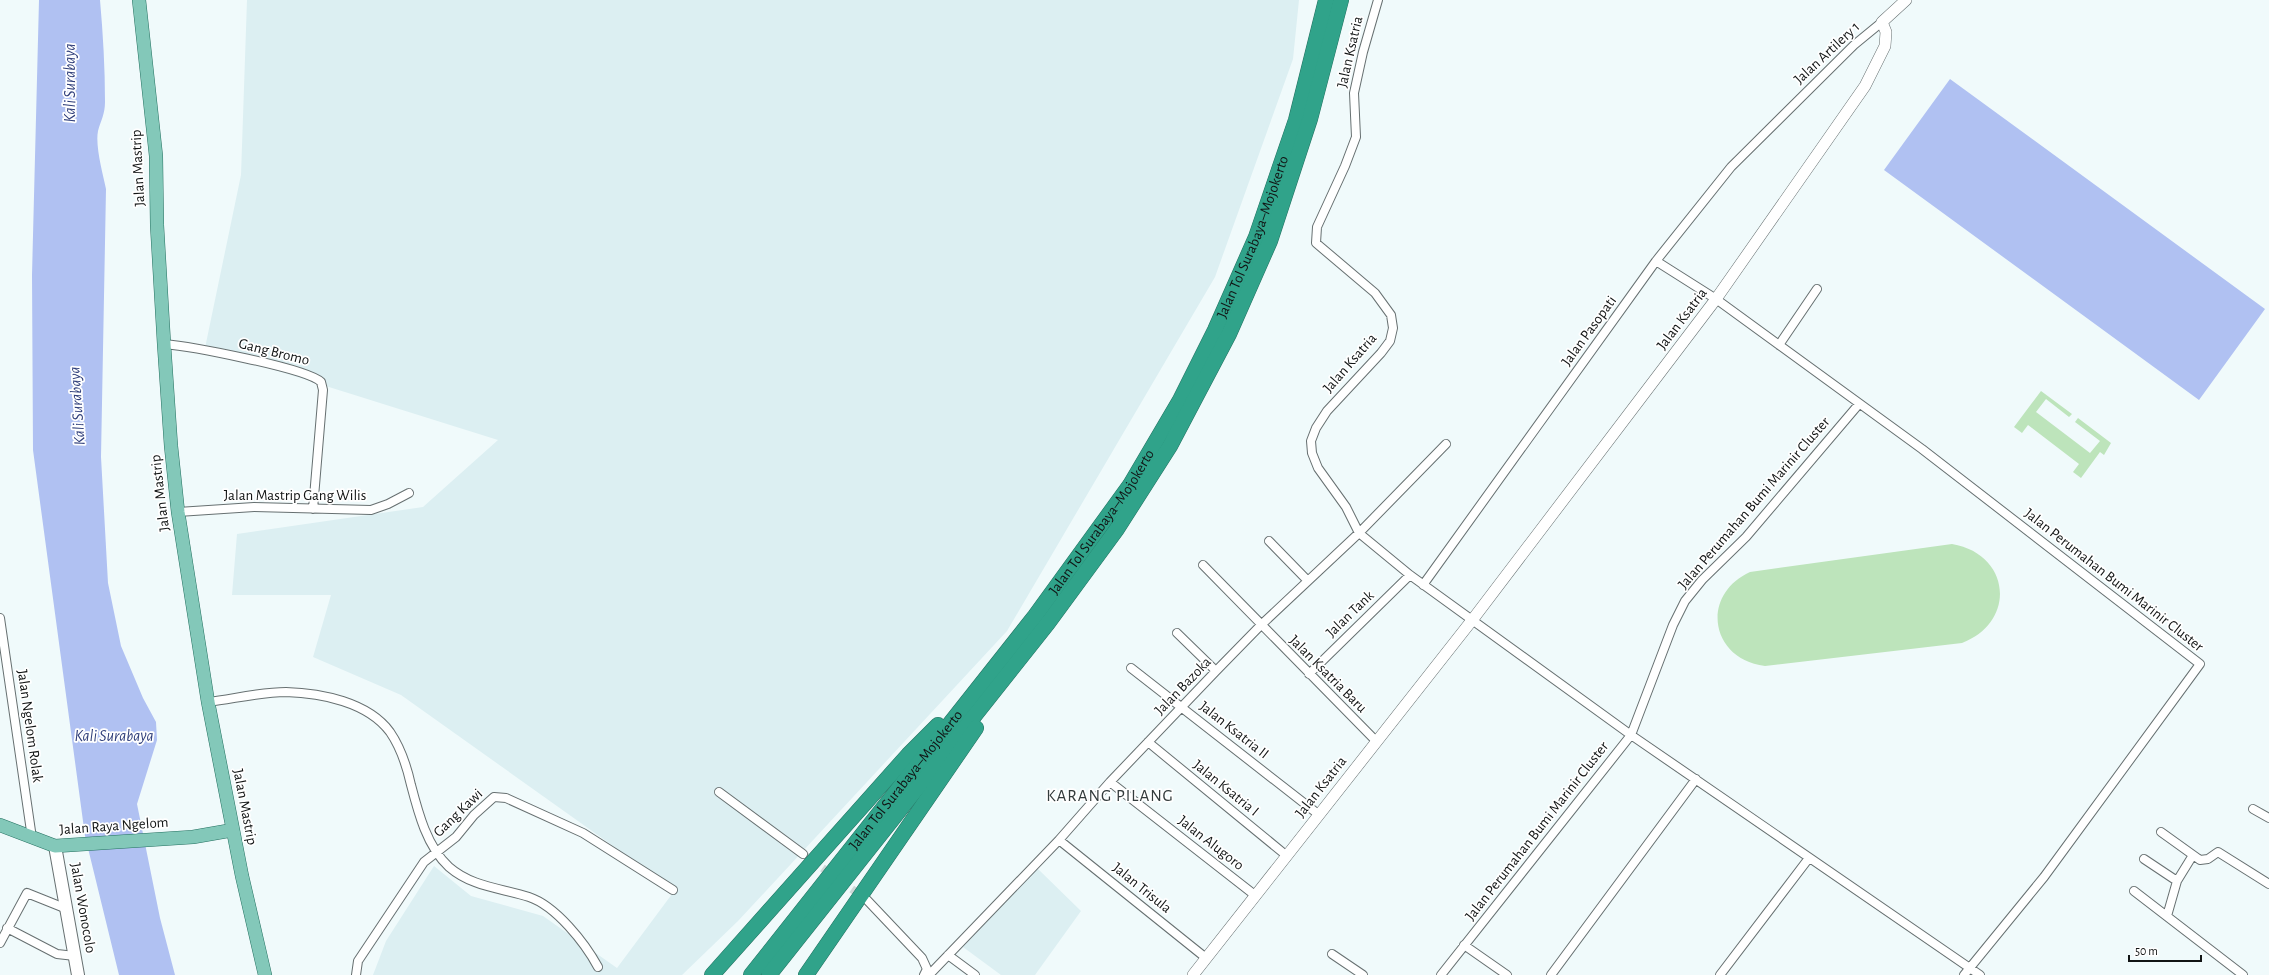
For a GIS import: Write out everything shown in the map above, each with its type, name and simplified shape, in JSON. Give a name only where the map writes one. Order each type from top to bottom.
[{"type":"highway","name":"Jalan Tol Surabaya–Mojokerto","points":[[751,975],[1035,616],[1130,485],[1190,379],[1256,237],[1296,120],[1326,0]]},
{"type":"highway","name":"Jalan Tol Surabaya–Mojokerto","points":[[768,975],[1022,656],[1117,530],[1170,446],[1229,334],[1270,241],[1310,119],[1341,0]]},
{"type":"highway","points":[[806,975],[974,732],[1022,656]]},
{"type":"highway","points":[[712,975],[908,755],[991,672]]},
{"type":"main road","name":"Jalan Mastrip","points":[[139,0],[156,156],[157,225],[164,344],[178,512],[208,702],[233,830],[265,975]]},
{"type":"main road","name":"Jalan Raya Ngelom","points":[[0,825],[55,846],[193,837],[233,830]]},
{"type":"main road","name":"Jalan Wonocolo","points":[[55,846],[78,975]]},
{"type":"street","name":"Jalan Ksatria","points":[[1378,0],[1363,52],[1354,93],[1356,137],[1317,227],[1316,243],[1375,292],[1391,315],[1393,328],[1390,341],[1381,353],[1328,411],[1316,428],[1311,440],[1312,453],[1318,468],[1346,507],[1359,532],[1410,575],[1472,619]]},
{"type":"street","points":[[1882,22],[1906,0]]},
{"type":"street","name":"Jalan Ksatria","points":[[1194,975],[1318,814],[1472,619],[1716,299],[1865,86],[1885,46],[1886,32],[1882,22]]},
{"type":"street","name":"Jalan Artilery 1","points":[[1792,105],[1854,45],[1882,22]]},
{"type":"street","name":"Jalan Pasopati","points":[[1423,585],[1656,261],[1731,167],[1792,105]]},
{"type":"street","name":"Jalan Perumahan Bumi Marinir Cluster","points":[[1656,261],[1716,299],[1941,463],[2200,664],[2044,877],[1964,975]]},
{"type":"street","points":[[1779,345],[1817,289]]},
{"type":"street","name":"Gang Bromo","points":[[164,344],[182,345],[274,366],[314,377],[322,382],[323,390],[313,509]]},
{"type":"street","name":"Jalan Perumahan Bumi Marinir Cluster","points":[[1441,975],[1631,735],[1673,626],[1685,601],[1702,580],[1746,537],[1859,404]]},
{"type":"street","name":"Jalan Bazoka","points":[[929,975],[1059,840],[1110,782],[1216,671],[1260,626],[1359,532],[1446,444]]},
{"type":"street","name":"Jalan Mastrip Gang Wilis","points":[[178,512],[254,507],[371,510],[388,504],[409,493]]},
{"type":"street","points":[[1269,541],[1308,581]]},
{"type":"street","name":"Jalan Ksatria Baru","points":[[1203,565],[1260,626],[1376,741]]},
{"type":"street","name":"Jalan Tank","points":[[1309,674],[1410,575]]},
{"type":"street","name":"Jalan Ngelom Rolak","points":[[0,618],[32,838]]},
{"type":"street","name":"Jalan Perumahan Bumi Marinir Cluster","points":[[1472,619],[1631,735],[1980,975]]},
{"type":"street","points":[[1177,633],[1216,671]]},
{"type":"street","name":"Jalan Ksatria II","points":[[1132,668],[1318,814]]},
{"type":"street","points":[[208,702],[292,692],[331,698],[368,713],[385,727],[401,751],[417,807],[437,853],[447,866],[464,878],[494,890],[529,897],[555,912],[588,948],[598,967]]},
{"type":"street","name":"Jalan Ksatria I","points":[[1148,742],[1286,856]]},
{"type":"street","points":[[1551,975],[1696,779]]},
{"type":"street","name":"Jalan Alugoro","points":[[1110,782],[1256,896]]},
{"type":"street","points":[[719,792],[803,854]]},
{"type":"street","name":"Gang Kawi","points":[[356,975],[358,961],[428,857],[437,853],[456,837],[488,800],[499,797],[583,833],[673,890]]},
{"type":"street","points":[[2254,809],[2269,818]]},
{"type":"street","points":[[2161,832],[2193,855],[2203,860],[2219,853],[2269,884]]},
{"type":"street","name":"Jalan Trisula","points":[[1059,840],[1206,958]]},
{"type":"street","points":[[2167,916],[2178,881],[2193,855]]},
{"type":"street","points":[[1720,975],[1809,858]]},
{"type":"street","points":[[2144,860],[2178,881]]},
{"type":"street","points":[[2134,891],[2243,975]]},
{"type":"street","points":[[0,943],[27,893],[67,909]]},
{"type":"street","points":[[867,900],[922,958],[927,969],[924,975]]},
{"type":"street","points":[[7,928],[57,954],[75,956]]},
{"type":"street","points":[[1464,945],[1507,975]]},
{"type":"street","points":[[1332,954],[1363,975]]},
{"type":"street","points":[[948,955],[975,975]]},
{"type":"shaded area","points":[[247,0],[1299,0],[1293,59],[1215,277],[1007,631],[738,921],[682,975],[373,975],[386,941],[434,866],[471,896],[543,916],[617,968],[675,890],[401,695],[313,657],[331,595],[232,595],[237,534],[423,507],[498,440],[205,348],[241,175]]},
{"type":"shaded area","points":[[1037,868],[1081,911],[1035,975],[1001,975],[963,947]]},
{"type":"green space","points":[[2041,391],[2072,414],[2069,417],[2046,399],[2036,412],[2090,453],[2100,441],[2075,422],[2078,418],[2111,443],[2104,455],[2100,452],[2081,478],[2073,472],[2079,464],[2028,425],[2022,433],[2014,427]]},
{"type":"green space","points":[[1952,544],[1972,550],[1986,561],[1996,574],[2000,589],[1999,605],[1992,620],[1980,633],[1962,643],[1765,666],[1747,661],[1732,652],[1723,639],[1718,625],[1718,610],[1724,595],[1734,582],[1750,572]]},
{"type":"water","name":"Kali Surabaya","points":[[39,0],[100,0],[104,51],[105,106],[97,137],[106,189],[101,457],[108,583],[121,646],[143,698],[156,722],[157,740],[137,804],[160,918],[175,975],[119,975],[85,836],[33,450],[32,275]]},
{"type":"water","points":[[1950,79],[2265,309],[2199,400],[1884,170]]},
{"type":"tunnel","points":[[803,854],[863,897]]},
{"type":"district","name":"KARANG PILANG","points":[[1110,795]]}]
